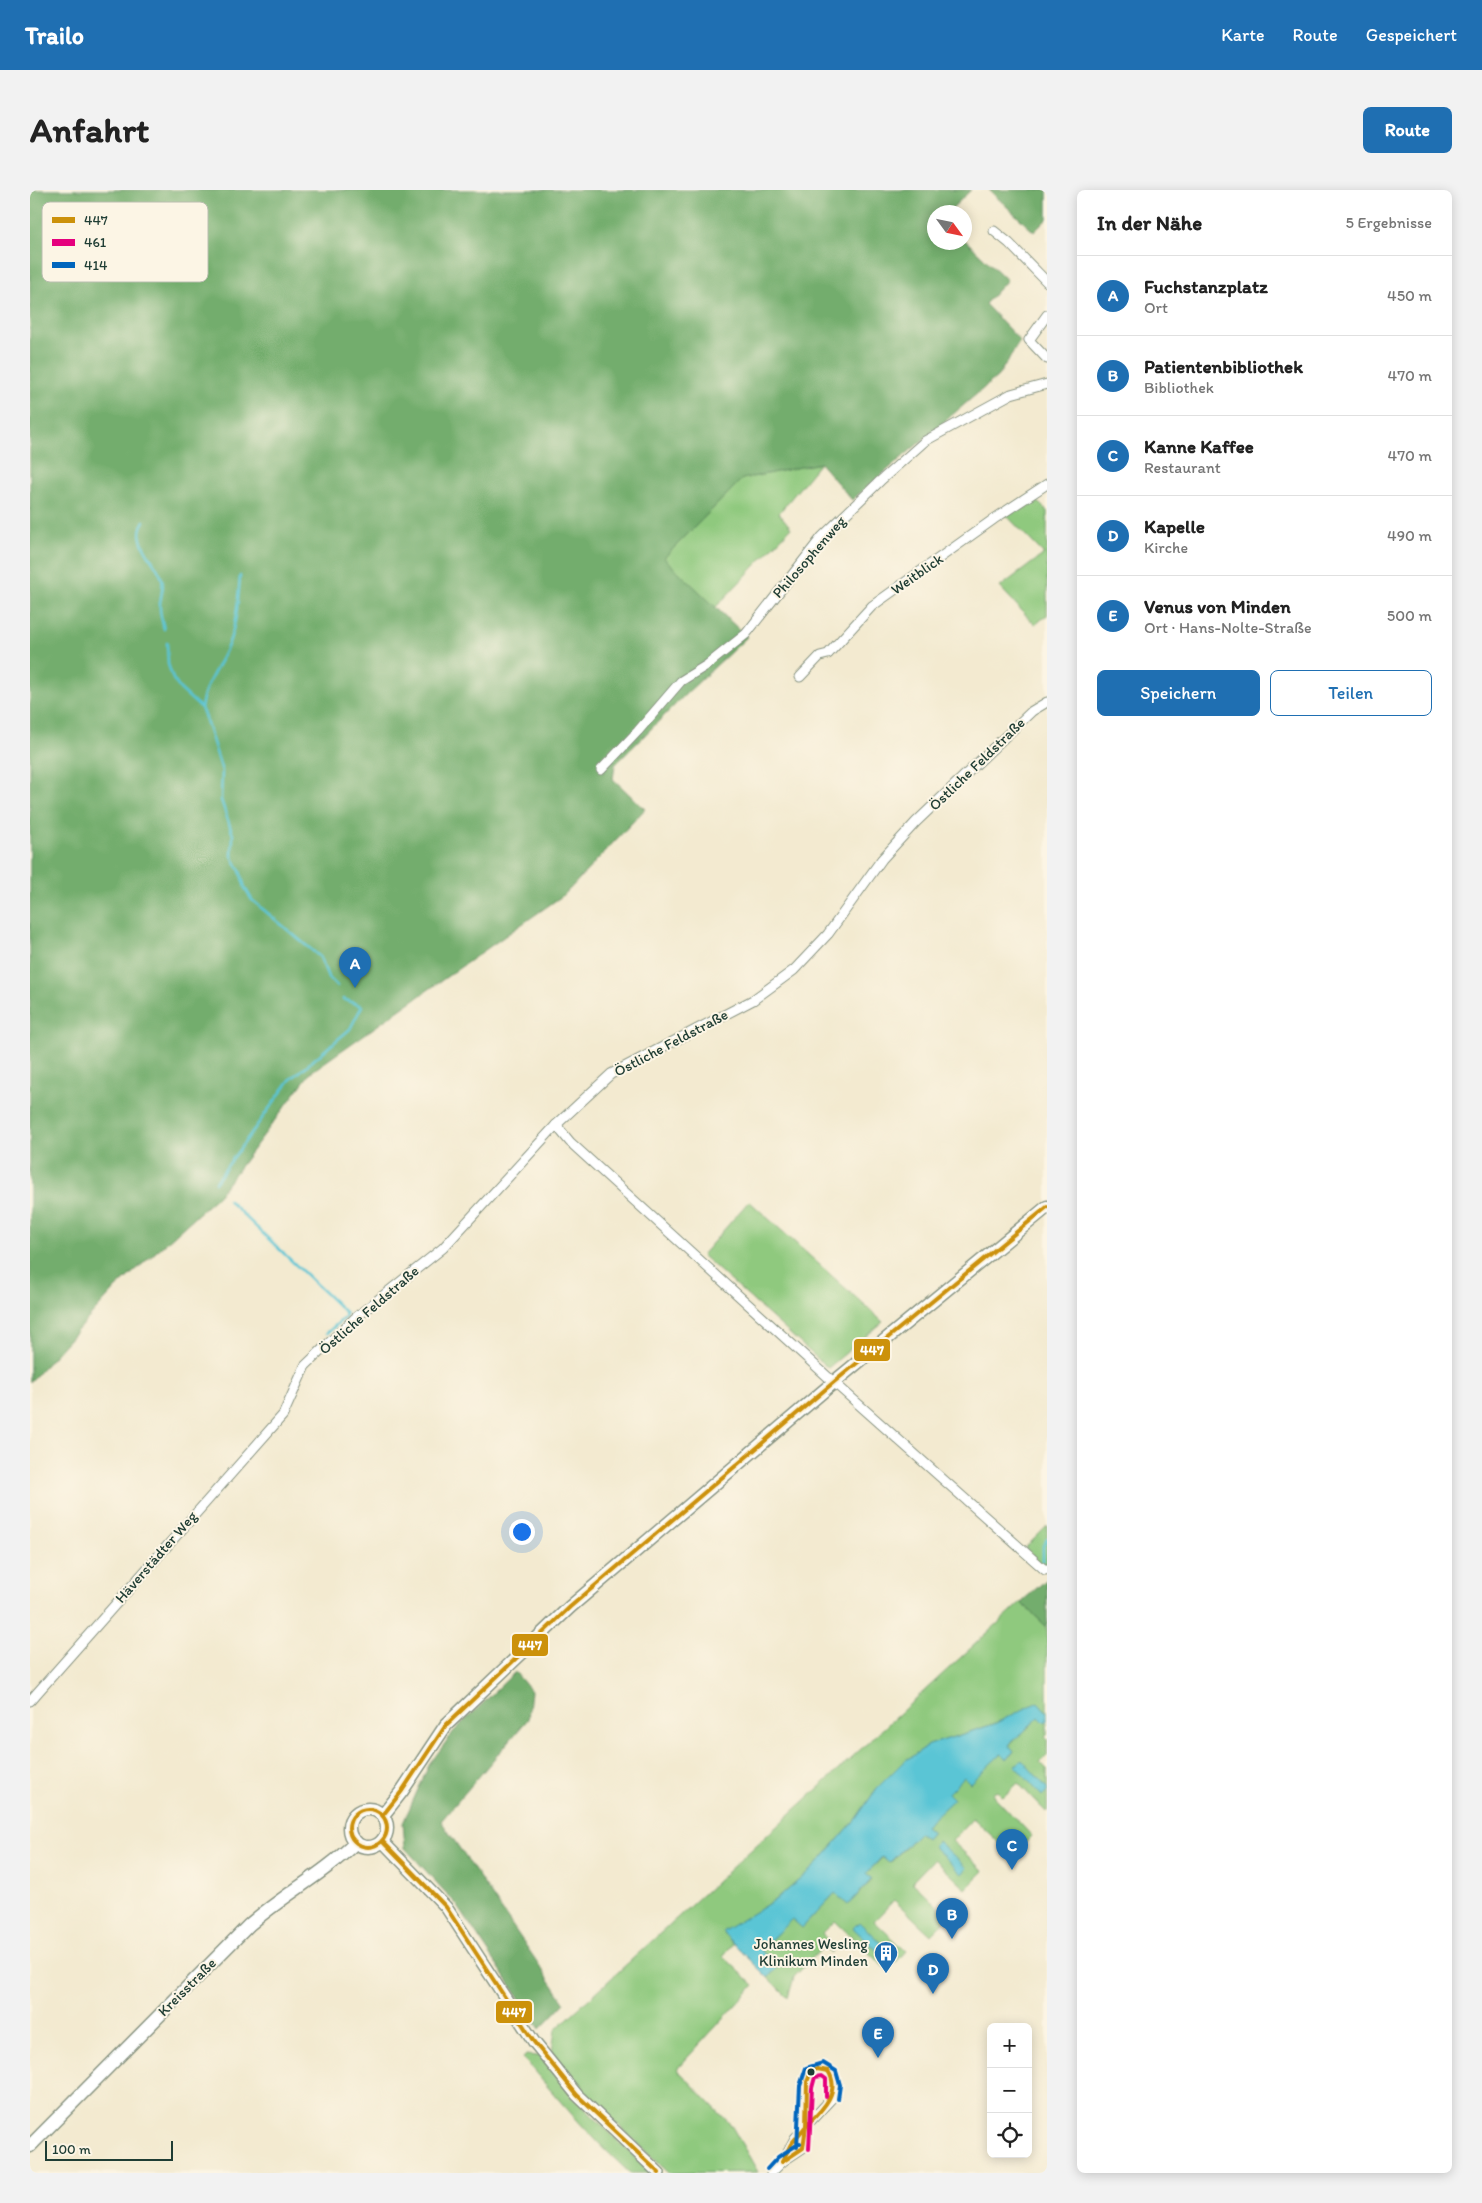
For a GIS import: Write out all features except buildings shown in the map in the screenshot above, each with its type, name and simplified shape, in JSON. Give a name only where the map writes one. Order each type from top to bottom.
[{"type":"main road","points":[[383,1815],[402,1791],[446,1725],[570,1607],[834,1382],[1047,1207]]},
{"type":"main road","points":[[372,1808],[383,1815],[388,1825],[386,1837],[382,1841],[370,1847],[356,1842],[350,1833],[349,1827],[354,1815],[359,1810],[372,1808]]},
{"type":"main road","name":"Kreisstraße","points":[[30,2146],[249,1925],[272,1905],[324,1870],[356,1842]]},
{"type":"street","points":[[994,230],[1047,282]]},
{"type":"street","points":[[1047,315],[1029,340],[1047,359]]},
{"type":"street","name":"Philosophenweg","points":[[600,770],[638,731],[681,681],[707,665],[746,634],[822,537],[880,480],[925,441],[1011,394],[1047,384]]},
{"type":"street","name":"Weitblick","points":[[800,677],[820,656],[828,654],[872,606],[1047,484]]},
{"type":"street","name":"Östliche Feldstraße","points":[[283,1414],[305,1366],[355,1318],[443,1248],[556,1125],[611,1074],[753,1000],[794,970],[828,934],[882,859],[1032,711],[1047,702]]},
{"type":"street","points":[[556,1125],[570,1142],[834,1382],[1046,1569]]},
{"type":"street","name":"Häverstädter Weg","points":[[30,1700],[283,1414]]},
{"type":"street","points":[[382,1841],[446,1907],[534,2042],[578,2095],[658,2173]]},
{"type":"street","points":[[782,2162],[795,2138],[832,2098]]},
{"type":"street","points":[[770,2173],[782,2162],[803,2148]]},
{"type":"green space","points":[[30,190],[971,190],[955,205],[927,205],[927,250],[972,250],[972,247],[1007,280],[985,304],[1020,341],[998,376],[852,500],[820,463],[742,479],[664,558],[747,637],[689,691],[615,765],[613,779],[645,809],[565,894],[311,1072],[218,1196],[116,1288],[30,1382]]},
{"type":"green space","points":[[989,190],[1047,190],[1047,219],[1034,232]]},
{"type":"green space","points":[[820,463],[779,513],[791,528],[715,608],[664,558],[742,479]]},
{"type":"green space","points":[[1034,498],[1047,511],[1047,615],[1035,625],[1000,587],[1044,554],[1006,515]]},
{"type":"green space","points":[[749,1201],[883,1322],[828,1368],[702,1255]]},
{"type":"green space","points":[[1047,1526],[1047,1564],[1041,1564],[1025,1548]]},
{"type":"green space","points":[[1047,1581],[1047,1627],[1021,1602]]},
{"type":"green space","points":[[1021,1602],[1047,1627],[1047,1712],[1038,1703],[994,1724],[929,1745],[903,1762],[877,1788],[855,1820],[816,1865],[781,1896],[723,1932],[733,1944],[723,1956],[754,1985],[677,2069],[731,2125],[758,2172],[669,2173],[583,2092],[552,2052],[555,2030]]},
{"type":"green space","points":[[515,1672],[531,1691],[528,1719],[441,1821],[565,2003],[540,2029],[457,1905],[405,1848],[403,1823],[429,1765],[454,1731]]},
{"type":"green space","points":[[1039,1717],[1045,1723],[1047,1721],[1047,1735],[1045,1737],[1047,1739],[1047,1756],[1040,1762],[1047,1769],[1047,1811],[1018,1783],[1003,1797],[997,1791],[992,1794],[1032,1836],[1013,1856],[973,1818],[952,1841],[984,1871],[966,1889],[934,1859],[912,1882],[949,1917],[931,1935],[894,1900],[874,1921],[906,1951],[888,1971],[835,1921],[822,1934],[835,1947],[830,1953],[823,1947],[794,1977],[788,1998],[768,1978],[778,1966],[760,1951],[792,1918],[802,1928],[835,1893],[848,1905],[872,1880],[866,1874],[883,1857],[890,1863],[919,1833],[926,1839],[932,1832],[925,1826],[953,1799],[948,1793],[964,1777],[970,1782],[1001,1753],[1007,1760],[1014,1751],[1009,1746]]},
{"type":"green space","points":[[526,2055],[540,2056],[571,2095],[651,2173],[630,2173],[616,2160],[523,2058]]},
{"type":"water","points":[[1038,1702],[1047,1712],[1047,1721],[1045,1723],[1039,1717],[1009,1745],[1014,1751],[1006,1760],[1001,1754],[970,1783],[964,1777],[948,1793],[954,1799],[925,1826],[932,1832],[926,1839],[919,1833],[889,1863],[882,1857],[866,1874],[872,1879],[848,1905],[835,1893],[802,1928],[792,1919],[760,1950],[778,1966],[768,1978],[722,1932],[781,1896],[816,1865],[855,1820],[877,1788],[903,1762],[929,1745],[994,1724]]},
{"type":"water","points":[[1022,1760],[1047,1788],[1047,1791],[1042,1796],[1015,1766]]},
{"type":"water","points":[[938,1841],[967,1868],[962,1874],[933,1846]]},
{"type":"water","points":[[859,1922],[888,1950],[883,1956],[853,1928]]},
{"type":"waterway","points":[[144,521],[140,535],[142,542],[162,579],[160,610],[164,629]]},
{"type":"waterway","points":[[201,708],[205,691],[231,637],[237,611],[240,576]]},
{"type":"waterway","points":[[167,643],[168,664],[173,679],[180,689],[201,708],[206,720],[222,771],[221,800],[233,835],[232,856],[240,871],[245,888],[252,900],[320,957],[328,977],[337,986]]},
{"type":"waterway","points":[[215,1183],[290,1080],[350,1029],[362,1006],[343,999]]},
{"type":"waterway","points":[[228,1200],[346,1313],[345,1317],[327,1333]]},
{"type":"waterway","points":[[1043,1561],[1043,1546],[1047,1539]]},
{"type":"transit line","name":"447","points":[[383,1815],[402,1791],[446,1725],[570,1607],[834,1382],[1047,1207]]},
{"type":"transit line","name":"447","points":[[368,1809],[382,1814],[387,1828],[382,1842],[368,1847],[354,1842],[349,1828],[354,1814],[368,1809]]},
{"type":"transit line","name":"447","points":[[382,1841],[446,1907],[534,2042],[577,2095],[659,2173]]},
{"type":"transit line","name":"414","points":[[797,2147],[800,2086],[806,2068],[823,2063],[836,2071],[840,2085],[838,2099]]},
{"type":"transit line","name":"447","points":[[817,2069],[828,2071],[833,2086],[828,2101],[806,2126],[807,2082],[811,2072],[817,2069]]},
{"type":"transit line","name":"461","points":[[809,2149],[812,2088],[815,2077],[822,2076],[826,2079],[826,2097]]},
{"type":"transit line","name":"447","points":[[782,2162],[791,2144],[806,2126]]},
{"type":"transit line","name":"447","points":[[782,2162],[803,2148],[806,2126]]},
{"type":"transit line","name":"414","points":[[767,2169],[778,2157],[800,2143]]},
{"type":"place","name":"Fuchstanzplatz","points":[[355,988]]},
{"type":"place","name":"Kanne Kaffee","points":[[1012,1870]]},
{"type":"place","name":"Patientenbibliothek","points":[[952,1939]]},
{"type":"place","name":"Johannes Wesling Klinikum Minden","points":[[886,1974]]},
{"type":"place","name":"Kapelle","points":[[933,1994]]},
{"type":"place","name":"Venus von Minden","points":[[878,2058]]}]
